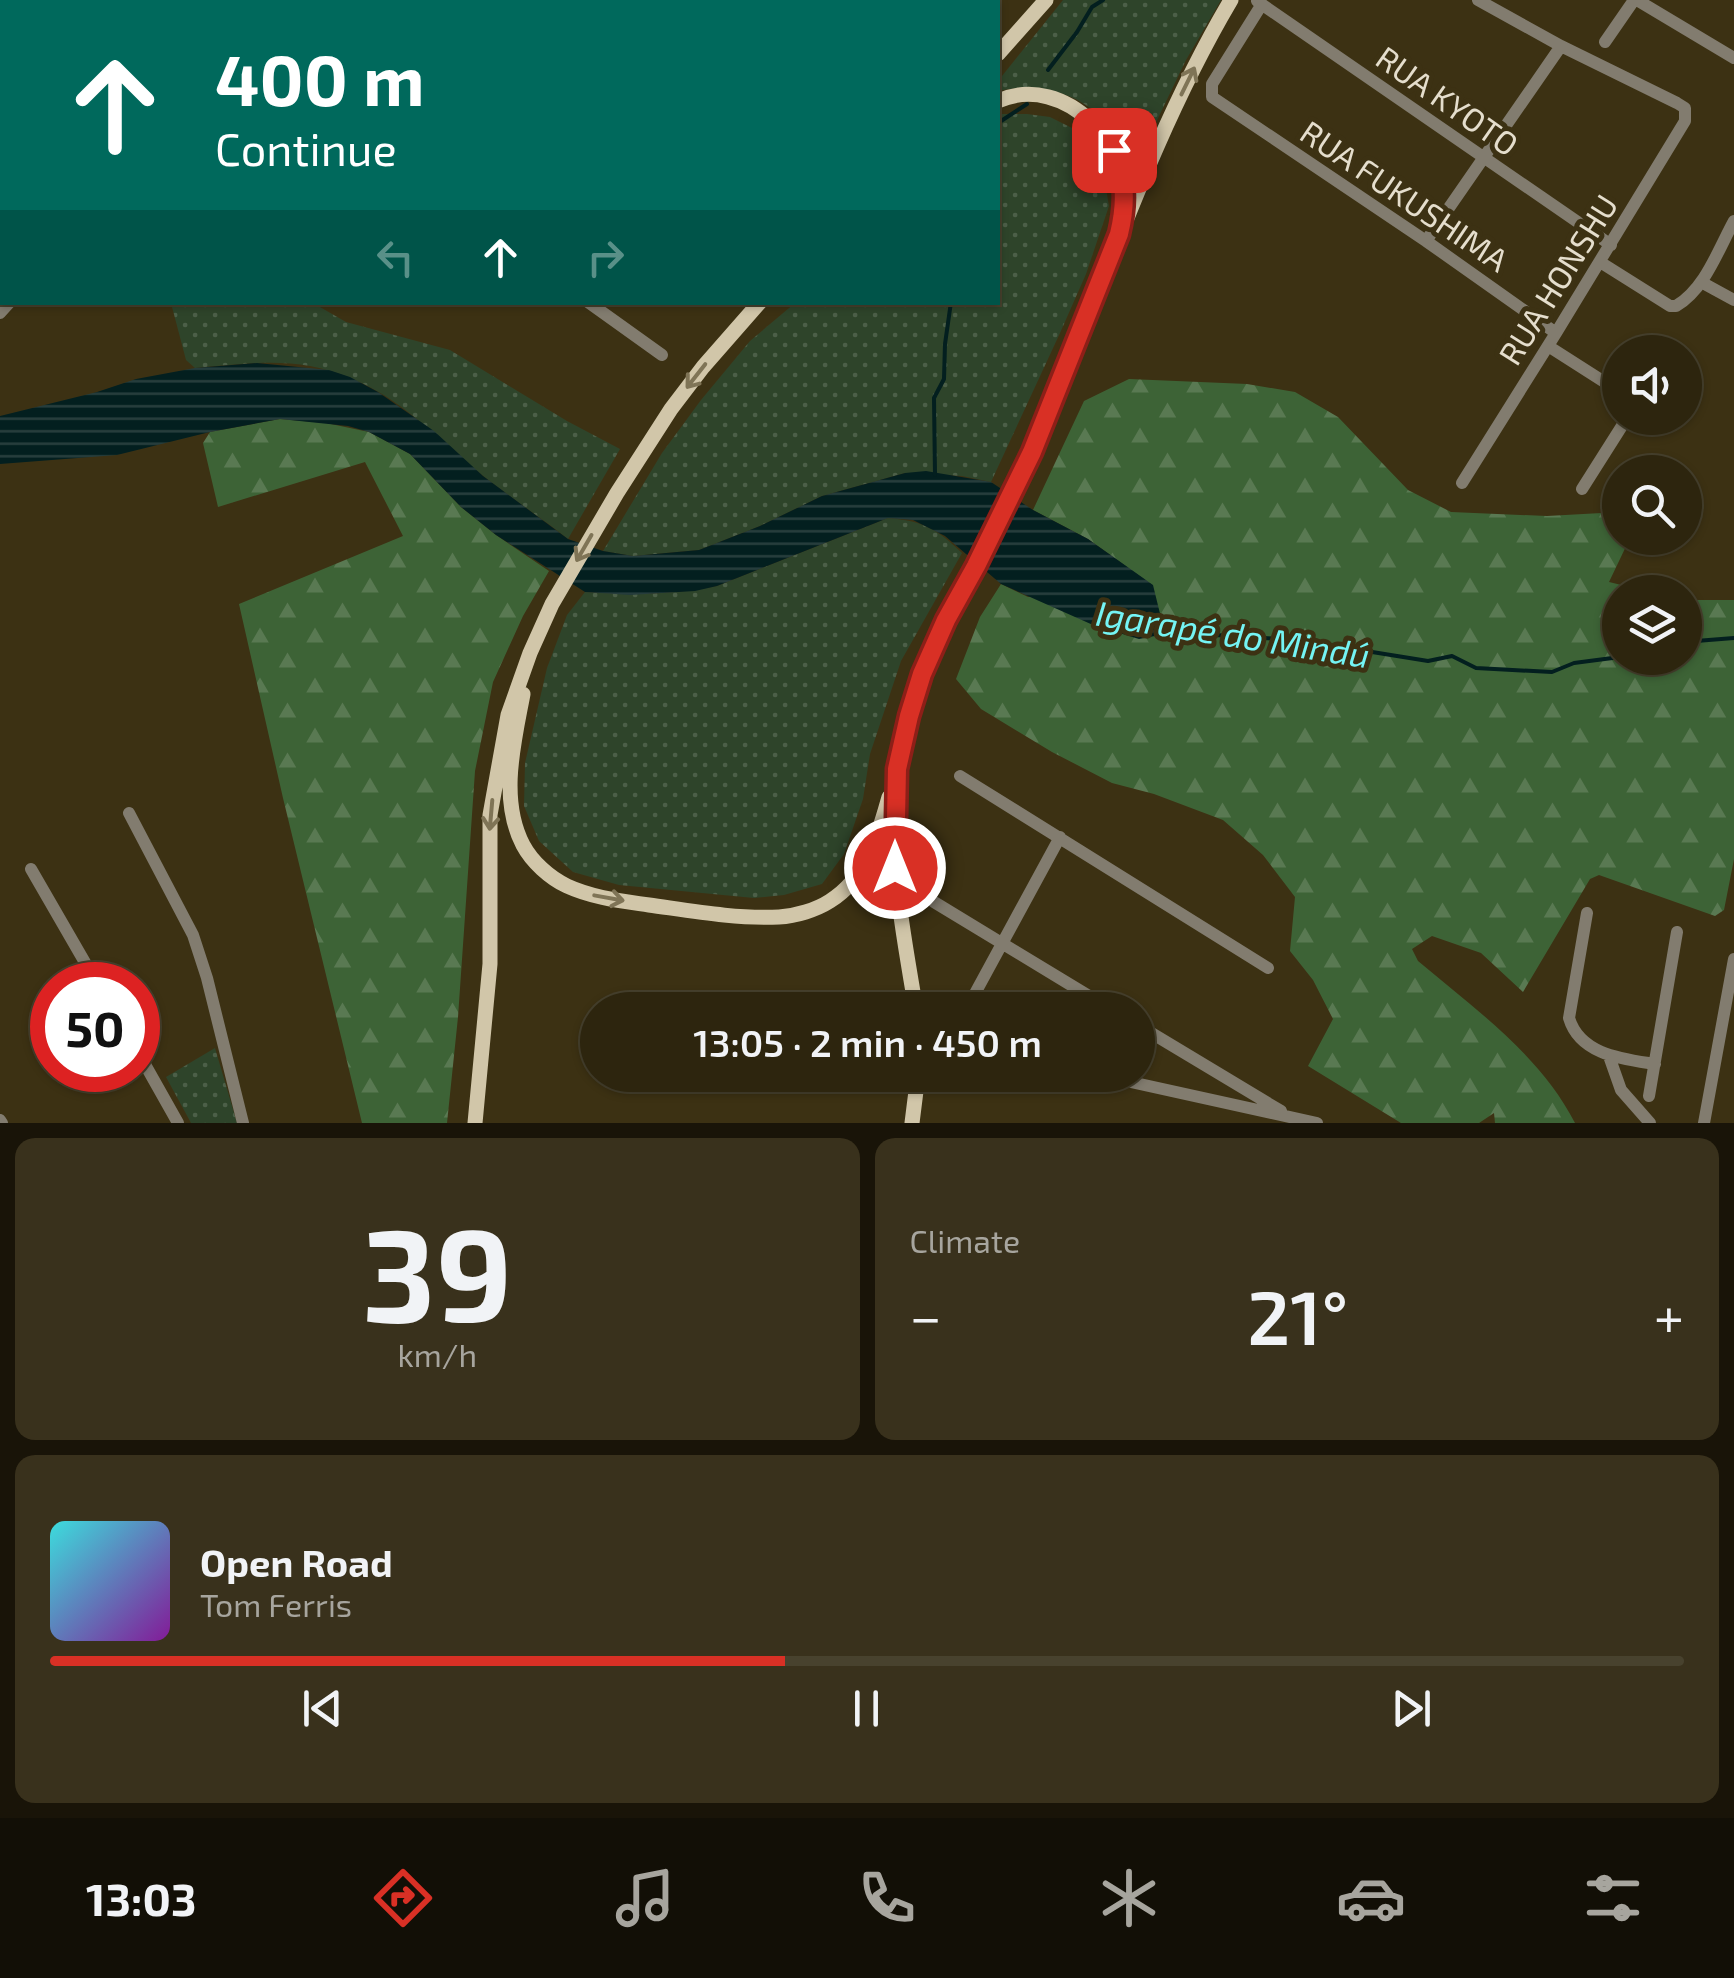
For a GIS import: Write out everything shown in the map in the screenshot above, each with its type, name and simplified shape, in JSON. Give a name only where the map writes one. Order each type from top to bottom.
[{"type":"main road","points":[[1000,52],[1046,0]]},
{"type":"main road","points":[[530,653],[510,784],[514,820],[523,846],[542,870],[590,895],[703,913],[779,917],[817,908],[849,886],[876,841],[922,674],[1032,452],[1119,234],[1186,85],[1231,0]]},
{"type":"main road","points":[[1000,99],[1018,94],[1050,98],[1098,126],[1114,150],[1124,177],[1125,206],[1119,234]]},
{"type":"main road","points":[[475,1123],[490,964],[490,815],[508,715],[552,604],[617,493],[670,409],[756,305]]},
{"type":"main road","points":[[897,769],[895,868],[913,992]]},
{"type":"main road","points":[[912,1123],[916,1092]]},
{"type":"street","points":[[1426,241],[1560,46],[1478,0]]},
{"type":"street","points":[[1606,42],[1635,0],[1734,58]]},
{"type":"street","name":"RUA FUKUSHIMA","points":[[1258,2],[1212,84],[1212,97],[1426,241],[1602,378]]},
{"type":"street","name":"RUA KYOTO","points":[[1258,2],[1610,245]]},
{"type":"street","name":"RUA HONSHU","points":[[1462,483],[1685,121],[1685,108],[1678,103],[1560,46]]},
{"type":"street","points":[[1600,262],[1670,306],[1680,304],[1701,282],[1734,221]]},
{"type":"street","points":[[1701,282],[1734,300]]},
{"type":"street","points":[[592,305],[662,355]]},
{"type":"street","points":[[1582,489],[1617,435]]},
{"type":"street","points":[[960,776],[1268,968]]},
{"type":"street","points":[[129,813],[193,935],[243,1123]]},
{"type":"street","points":[[976,992],[1060,838]]},
{"type":"street","points":[[31,869],[85,962]]},
{"type":"street","points":[[934,902],[1081,992]]},
{"type":"street","points":[[1588,913],[1568,1018],[1572,1028],[1587,1044],[1609,1056],[1655,1064]]},
{"type":"street","points":[[1649,1096],[1677,932]]},
{"type":"street","points":[[1704,1123],[1734,959]]},
{"type":"street","points":[[1155,1035],[1290,1116]]},
{"type":"street","points":[[1609,1056],[1626,1099],[1650,1123]]},
{"type":"street","points":[[1155,1087],[1317,1123]]},
{"type":"street","points":[[160,1091],[178,1123]]},
{"type":"green space","points":[[1063,0],[1221,0],[1186,60],[1133,170],[1112,130],[1082,102],[1043,89],[1000,91],[1000,79]]},
{"type":"green space","points":[[1000,114],[1050,117],[1076,130],[1102,166],[1109,206],[1086,274],[991,482],[905,473],[822,496],[699,550],[633,556],[603,551],[662,453],[750,341],[793,305],[1000,305]]},
{"type":"green space","points":[[172,305],[316,305],[346,322],[450,350],[620,449],[568,539],[482,475],[423,424],[362,383],[296,364],[195,368],[186,360]]},
{"type":"green space","points":[[1129,379],[1247,384],[1295,392],[1338,417],[1408,490],[1451,512],[1547,516],[1602,513],[1602,555],[1622,555],[1612,575],[1602,575],[1602,675],[1702,675],[1702,600],[1734,600],[1734,859],[1724,910],[1715,916],[1599,875],[1590,879],[1523,992],[1481,953],[1432,936],[1412,949],[1418,961],[1525,1055],[1561,1098],[1575,1123],[1495,1123],[1494,1113],[1479,1123],[1401,1123],[1308,1066],[1333,1019],[1313,980],[1290,951],[1295,897],[1263,855],[1223,820],[1112,783],[1052,752],[981,709],[956,679],[980,617],[1001,584],[1028,597],[1152,585],[1088,539],[1033,510],[1084,401]]},
{"type":"green space","points":[[280,419],[369,432],[410,454],[461,507],[549,571],[493,682],[475,771],[447,1123],[362,1123],[239,604],[403,536],[365,462],[218,507],[203,443],[210,432]]},
{"type":"green space","points":[[888,518],[929,528],[962,553],[901,661],[870,754],[863,799],[844,854],[822,884],[784,895],[754,898],[619,885],[573,872],[539,841],[524,806],[525,763],[547,668],[567,615],[585,592],[651,594],[717,586]]},
{"type":"green space","points":[[215,1048],[237,1123],[191,1123],[166,1077]]},
{"type":"water","points":[[257,363],[329,370],[350,377],[434,431],[483,476],[568,539],[633,556],[699,550],[822,496],[905,473],[926,471],[991,482],[1088,539],[1153,585],[1165,634],[1139,639],[1093,625],[1001,584],[945,536],[913,520],[888,518],[717,586],[630,595],[585,592],[496,535],[461,507],[410,454],[369,432],[348,426],[280,419],[117,455],[0,464],[0,416],[136,379],[195,368]]},
{"type":"waterway","points":[[1048,70],[1092,7],[1103,0]]},
{"type":"waterway","points":[[1000,122],[1027,104]]},
{"type":"waterway","points":[[935,475],[934,398],[944,379],[951,305]]},
{"type":"waterway","name":"Igarapé do Mindú","points":[[1158,625],[1428,661],[1452,656],[1476,668],[1552,672],[1574,663],[1602,659]]},
{"type":"waterway","name":"Igarapé do Mindú","points":[[1702,641],[1734,638]]},
{"type":"route","points":[[895,868],[897,769],[915,695],[946,620],[1032,452],[1119,234],[1125,206],[1124,177],[1114,150]]}]
